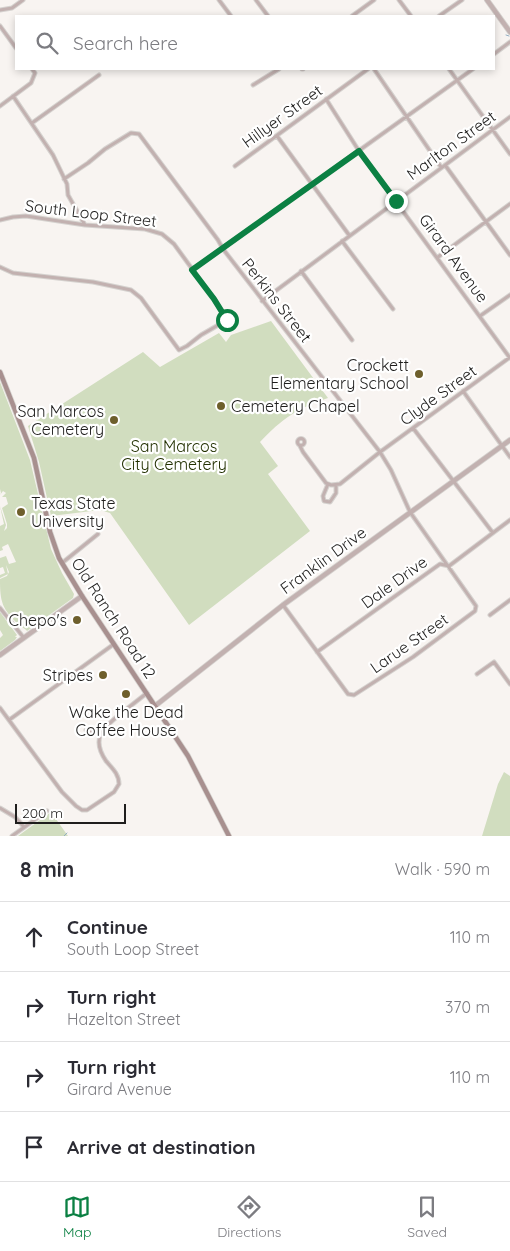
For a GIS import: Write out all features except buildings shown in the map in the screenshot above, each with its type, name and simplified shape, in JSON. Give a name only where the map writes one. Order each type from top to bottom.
[{"type":"main road","name":"Old Ranch Road 12","points":[[0,372],[34,458],[50,532],[62,563],[188,756],[229,836]]},
{"type":"street","points":[[0,10],[12,8],[23,0]]},
{"type":"street","points":[[219,0],[230,15]]},
{"type":"street","points":[[256,0],[267,15]]},
{"type":"street","points":[[353,15],[374,0]]},
{"type":"street","points":[[399,0],[410,15]]},
{"type":"street","points":[[440,15],[462,0]]},
{"type":"street","points":[[487,0],[510,32]]},
{"type":"street","points":[[0,26],[15,47]]},
{"type":"street","points":[[495,53],[510,42]]},
{"type":"street","points":[[0,106],[31,83],[35,73],[33,70]]},
{"type":"street","points":[[253,85],[277,70]]},
{"type":"street","name":"Hillyer Street","points":[[235,166],[367,70]]},
{"type":"street","points":[[375,70],[406,117],[510,256]]},
{"type":"street","points":[[450,70],[510,154]]},
{"type":"street","points":[[192,270],[472,70]]},
{"type":"street","points":[[32,123],[99,75]]},
{"type":"street","points":[[14,96],[53,156],[64,179],[68,195],[85,225]]},
{"type":"street","name":"Girard Avenue","points":[[326,99],[359,151],[510,358]]},
{"type":"street","name":"Marlton Street","points":[[262,301],[510,118]]},
{"type":"street","name":"Perkins Street","points":[[64,179],[105,149],[131,133],[139,134],[218,240],[222,249],[380,452],[410,512],[476,606]]},
{"type":"street","points":[[277,136],[349,235]]},
{"type":"street","points":[[437,257],[510,204]]},
{"type":"street","name":"South Loop Street","points":[[0,220],[13,216],[26,216],[85,225],[145,229],[162,234],[174,244],[227,320],[179,350],[141,298],[131,290],[93,282],[13,273],[0,266]]},
{"type":"street","points":[[342,241],[393,310]]},
{"type":"street","points":[[301,271],[352,340]]},
{"type":"street","points":[[480,316],[510,295]]},
{"type":"street","name":"Clyde Street","points":[[328,484],[323,496],[324,501],[330,502],[334,499],[336,485],[340,484],[380,452],[510,358]]},
{"type":"street","points":[[463,391],[510,457]]},
{"type":"street","points":[[413,428],[493,533]]},
{"type":"street","name":"Franklin Drive","points":[[156,706],[283,605],[510,440]]},
{"type":"street","points":[[300,446],[328,484],[336,485]]},
{"type":"street","name":"Dale Drive","points":[[318,652],[440,564],[449,566],[510,520]]},
{"type":"street","points":[[62,563],[98,534]]},
{"type":"street","points":[[0,656],[82,596]]},
{"type":"street","points":[[490,615],[510,600]]},
{"type":"street","points":[[283,605],[318,652]]},
{"type":"street","name":"Larue Street","points":[[318,652],[348,694],[354,696],[413,657],[475,611],[476,606]]},
{"type":"street","points":[[0,608],[24,638]]},
{"type":"street","points":[[10,720],[114,643]]},
{"type":"street","points":[[477,674],[494,662],[510,684]]},
{"type":"street","points":[[0,708],[62,792],[74,805],[84,810],[111,794],[119,784],[118,777],[101,751],[100,734],[106,725],[148,692]]},
{"type":"street","points":[[86,730],[100,734]]},
{"type":"street","points":[[0,808],[15,817],[24,827]]},
{"type":"street","points":[[12,836],[47,811]]},
{"type":"green space","name":"San Marcos City Cemetery","points":[[271,321],[328,398],[291,415],[260,442],[278,466],[268,474],[310,531],[189,625],[110,513],[100,510],[51,516],[39,462],[28,426],[143,352],[160,367],[219,333],[226,342],[231,335]]},
{"type":"green space","name":"Texas State University","points":[[0,382],[30,460],[51,549],[74,594],[73,598],[27,631],[19,625],[3,605],[0,579],[8,574],[0,578],[0,575],[5,573],[3,567],[0,568],[0,558],[6,556],[9,564],[16,562],[8,544],[2,547],[3,550],[0,551],[0,526],[4,524],[0,506],[6,525],[4,531],[7,528],[7,524],[2,508],[8,504],[6,497],[2,497],[6,493],[3,491],[0,495]]},
{"type":"green space","points":[[0,612],[17,635],[15,637],[17,637],[0,651],[0,638],[3,635],[0,630]]},
{"type":"green space","points":[[504,772],[510,776],[510,836],[482,836],[498,784]]},
{"type":"green space","points":[[51,812],[68,836],[18,836]]},
{"type":"waterway","points":[[64,836],[67,833]]},
{"type":"place","name":"Crockett Elementary School","points":[[419,374]]},
{"type":"place","name":"Cemetery Chapel","points":[[221,406]]},
{"type":"place","name":"San Marcos Cemetery","points":[[114,420]]},
{"type":"place","name":"Texas State University","points":[[21,512]]},
{"type":"place","name":"Chepo's","points":[[77,620]]},
{"type":"place","name":"Stripes","points":[[103,675]]},
{"type":"place","name":"Wake the Dead Coffee House","points":[[126,694]]},
{"type":"route","points":[[227,320],[192,270],[359,151],[396,201]]}]
